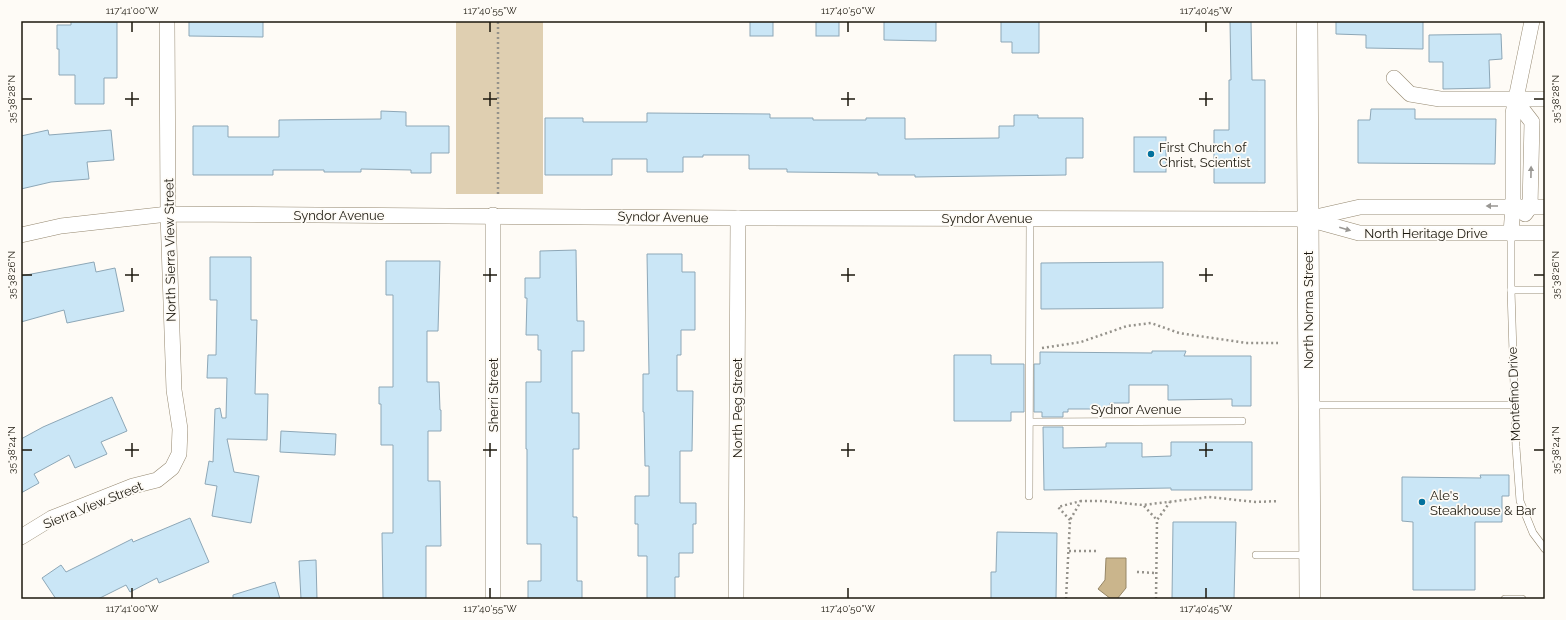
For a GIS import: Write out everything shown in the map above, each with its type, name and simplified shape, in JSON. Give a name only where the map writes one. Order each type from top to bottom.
[{"type":"street","name":"North Sierra View Street","points":[[164,474],[172,468],[179,454],[180,429],[174,390],[168,214],[167,21]]},
{"type":"street","name":"North Norma Street","points":[[1307,21],[1310,599]]},
{"type":"street","name":"Montefino Drive","points":[[1511,233],[1513,206],[1513,113],[1532,21]]},
{"type":"street","points":[[1394,78],[1410,94],[1424,97],[1440,99],[1545,99]]},
{"type":"street","points":[[1511,233],[1538,207],[1532,122],[1516,100]]},
{"type":"street","name":"North Heritage Drive","points":[[1308,219],[1360,207],[1538,207]]},
{"type":"street","name":"Syndor Avenue","points":[[21,235],[61,226],[168,214],[493,215],[738,218],[1308,219]]},
{"type":"street","name":"Sherri Street","points":[[493,215],[493,599]]},
{"type":"street","name":"North Peg Street","points":[[736,599],[738,218]]},
{"type":"street","name":"North Heritage Drive","points":[[1308,219],[1359,233],[1545,233]]},
{"type":"street","name":"Sierra View Street","points":[[21,537],[52,518],[133,486],[157,480],[164,474]]},
{"type":"lane","points":[[1029,496],[1030,218]]},
{"type":"lane","name":"Montefino Drive","points":[[1511,233],[1514,405],[1520,501],[1533,533],[1545,550]]},
{"type":"lane","points":[[1511,290],[1545,290]]},
{"type":"lane","points":[[1308,405],[1514,405]]},
{"type":"lane","name":"Sydnor Avenue","points":[[1030,422],[1242,421]]},
{"type":"lane","points":[[1256,555],[1310,555]]},
{"type":"lane","points":[[1505,599],[1522,599]]},
{"type":"path","points":[[498,21],[498,194]]},
{"type":"path","points":[[1030,350],[1081,342],[1127,326],[1151,323],[1179,333],[1246,343],[1278,343]]},
{"type":"path","points":[[1070,520],[1058,507],[1081,501],[1102,501],[1144,505],[1209,497],[1256,502],[1279,501]]},
{"type":"path","points":[[1066,599],[1070,520],[1081,501]]},
{"type":"path","points":[[1156,599],[1157,520],[1170,502]]},
{"type":"path","points":[[1144,505],[1157,520]]},
{"type":"path","points":[[1069,551],[1099,551]]},
{"type":"path","points":[[1136,572],[1156,573]]},
{"type":"shaded area","points":[[456,21],[543,21],[543,194],[456,194]]},
{"type":"shaded area","points":[[1106,558],[1126,558],[1126,588],[1117,599],[1111,599],[1098,589],[1105,580]]},
{"type":"building","points":[[71,21],[117,22],[117,78],[104,78],[104,104],[75,104],[75,75],[59,75],[57,25],[71,25]]},
{"type":"building","points":[[189,21],[263,21],[263,37],[189,36]]},
{"type":"building","points":[[750,21],[773,21],[773,36],[750,36]]},
{"type":"building","points":[[816,21],[839,21],[839,36],[816,36]]},
{"type":"building","points":[[884,21],[936,21],[936,41],[884,40]]},
{"type":"building","points":[[1001,21],[1039,21],[1039,53],[1012,53],[1012,42],[1001,42]]},
{"type":"building","points":[[1230,21],[1251,21],[1252,80],[1265,80],[1265,183],[1214,183],[1214,130],[1229,130],[1229,80],[1231,80]]},
{"type":"building","points":[[1336,21],[1423,21],[1423,49],[1366,48],[1366,35],[1336,34]]},
{"type":"building","points":[[1501,34],[1502,59],[1489,60],[1490,88],[1443,89],[1443,62],[1429,62],[1429,35]]},
{"type":"building","points":[[1371,109],[1415,109],[1415,119],[1496,119],[1495,164],[1358,163],[1358,120],[1370,120]]},
{"type":"building","points":[[381,111],[406,112],[406,126],[449,126],[449,153],[431,153],[431,173],[411,173],[411,170],[361,169],[361,172],[273,170],[273,175],[193,175],[193,126],[228,126],[228,137],[279,137],[279,120],[381,119]]},
{"type":"building","points":[[647,113],[770,114],[770,118],[813,118],[813,120],[905,118],[905,139],[999,138],[999,126],[1014,126],[1014,115],[1038,115],[1038,118],[1083,118],[1083,158],[1066,158],[1066,175],[915,177],[915,175],[878,175],[878,173],[787,172],[787,169],[749,169],[749,155],[703,155],[703,157],[683,157],[683,172],[647,172],[647,159],[612,159],[612,175],[545,175],[545,118],[583,118],[583,122],[647,122]]},
{"type":"building","points":[[48,130],[49,135],[111,130],[114,160],[87,162],[89,179],[51,182],[21,189],[21,136]]},
{"type":"building","points":[[1134,137],[1166,137],[1166,172],[1134,172]]},
{"type":"building","points":[[576,250],[577,321],[584,321],[584,351],[572,351],[572,413],[579,413],[579,449],[573,449],[573,517],[577,517],[577,581],[582,581],[582,599],[528,599],[528,581],[541,581],[541,544],[527,544],[526,382],[541,382],[541,350],[538,350],[538,335],[526,335],[527,298],[525,298],[525,278],[540,278],[540,251]]},
{"type":"building","points":[[647,254],[682,254],[682,272],[695,272],[695,330],[681,330],[681,355],[677,355],[677,391],[693,391],[692,451],[680,451],[680,503],[696,503],[696,524],[693,524],[693,553],[679,553],[679,577],[675,577],[675,599],[647,599],[647,556],[638,556],[638,524],[635,524],[635,496],[649,496],[649,466],[645,466],[643,412],[643,374],[649,374]]},
{"type":"building","points":[[210,257],[251,257],[251,320],[257,320],[255,394],[268,394],[267,440],[227,439],[234,472],[259,476],[251,523],[212,516],[217,486],[205,484],[209,461],[213,462],[215,409],[220,408],[222,418],[226,418],[227,378],[207,378],[208,355],[216,355],[217,300],[210,300]]},
{"type":"building","points":[[386,261],[440,261],[438,331],[427,331],[427,382],[439,382],[441,431],[428,431],[428,481],[440,481],[441,546],[426,546],[426,599],[383,599],[382,533],[393,533],[393,445],[381,445],[381,404],[379,404],[379,387],[393,387],[393,295],[386,295]]},
{"type":"building","points":[[94,262],[96,272],[115,268],[124,311],[67,323],[64,310],[21,322],[21,276]]},
{"type":"building","points":[[1163,262],[1163,308],[1041,309],[1041,263]]},
{"type":"building","points":[[1152,351],[1186,351],[1184,356],[1251,356],[1251,406],[1232,406],[1232,399],[1168,400],[1168,385],[1129,385],[1129,403],[1110,403],[1110,409],[1068,409],[1068,412],[1063,412],[1063,417],[1042,417],[1042,412],[1034,412],[1034,364],[1040,364],[1040,352],[1152,353]]},
{"type":"building","points":[[954,355],[991,355],[991,364],[1024,364],[1024,412],[1011,412],[1011,421],[954,421]]},
{"type":"building","points":[[112,397],[127,431],[101,442],[107,454],[75,468],[69,455],[34,474],[39,483],[21,493],[21,439],[43,427]]},
{"type":"building","points":[[1043,427],[1063,427],[1063,448],[1106,447],[1106,443],[1142,443],[1142,457],[1171,456],[1171,442],[1252,442],[1252,490],[1171,490],[1171,488],[1044,490]]},
{"type":"building","points":[[281,431],[336,434],[335,455],[280,452]]},
{"type":"building","points":[[1480,475],[1509,475],[1509,496],[1502,496],[1502,522],[1475,522],[1475,590],[1413,590],[1413,522],[1402,521],[1402,477],[1481,478]]},
{"type":"building","points":[[190,518],[209,562],[159,583],[157,578],[130,592],[126,585],[98,599],[56,599],[42,578],[61,565],[66,572],[132,539],[133,542]]},
{"type":"building","points":[[1173,522],[1236,522],[1234,599],[1172,599]]},
{"type":"building","points":[[997,532],[1057,533],[1056,599],[991,599],[991,572],[996,572]]},
{"type":"building","points":[[316,560],[317,599],[301,599],[299,561]]},
{"type":"building","points":[[275,582],[280,599],[233,599],[233,595]]},
{"type":"place","name":"First Church of Christ, Scientist","points":[[1151,154]]},
{"type":"place","name":"Ale's Steakhouse & Bar","points":[[1422,502]]}]
